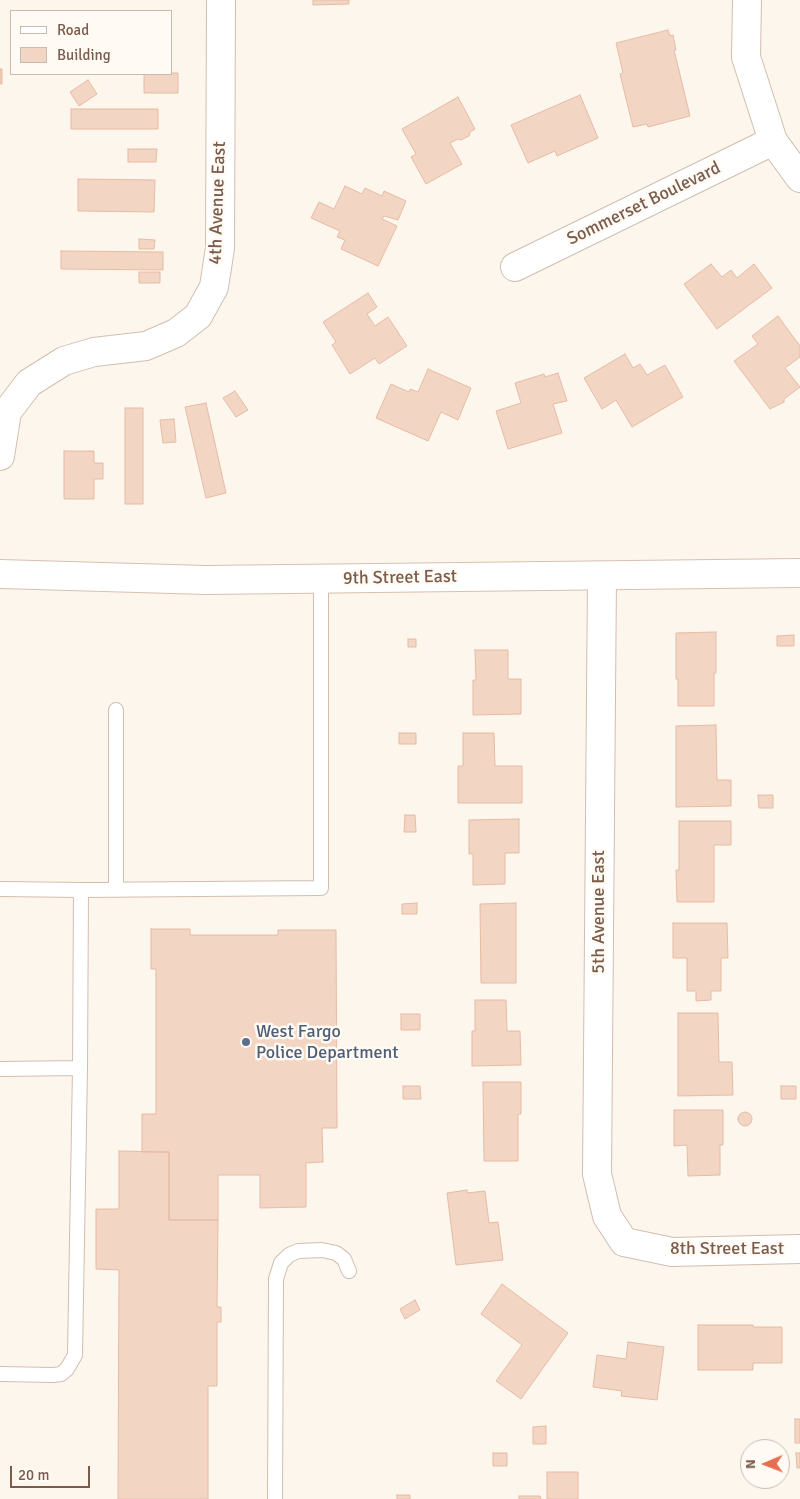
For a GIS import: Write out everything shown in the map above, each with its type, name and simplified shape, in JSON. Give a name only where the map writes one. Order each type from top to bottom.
[{"type":"street","name":"4th Avenue East","points":[[0,456],[7,412],[29,383],[64,361],[94,352],[146,346],[176,333],[198,316],[214,287],[220,248],[220,0]]},
{"type":"street","points":[[747,0],[746,57],[773,141],[800,178]]},
{"type":"street","name":"Sommerset Boulevard","points":[[515,267],[773,141]]},
{"type":"street","name":"9th Street East","points":[[0,574],[206,580],[800,573]]},
{"type":"street","name":"5th Avenue East","points":[[602,576],[597,1174],[607,1216],[624,1242]]},
{"type":"street","name":"8th Street East","points":[[624,1242],[672,1252],[800,1249]]},
{"type":"lane","points":[[0,889],[321,888],[321,579]]},
{"type":"lane","points":[[116,710],[116,890]]},
{"type":"lane","points":[[0,1374],[61,1374],[67,1369],[75,1355],[81,890]]},
{"type":"lane","points":[[0,1069],[80,1068]]},
{"type":"lane","points":[[275,1499],[276,1279],[281,1263],[289,1255],[298,1251],[322,1250],[336,1253],[344,1259],[349,1271]]},
{"type":"building","points":[[313,0],[349,0],[349,4],[313,5]]},
{"type":"building","points":[[668,30],[670,36],[673,35],[676,50],[674,50],[690,116],[648,127],[647,124],[633,127],[620,74],[623,73],[616,43]]},
{"type":"building","points":[[0,69],[2,69],[2,84],[0,84]]},
{"type":"building","points":[[172,73],[178,73],[178,93],[144,93],[144,75],[172,75]]},
{"type":"building","points":[[88,80],[97,94],[79,106],[70,92]]},
{"type":"building","points":[[580,95],[598,138],[557,156],[555,151],[528,163],[511,125]]},
{"type":"building","points":[[458,97],[475,129],[470,132],[469,136],[450,143],[462,164],[426,184],[411,157],[416,154],[402,129]]},
{"type":"building","points":[[71,109],[158,109],[158,129],[71,129]]},
{"type":"building","points":[[128,149],[157,149],[156,162],[128,162]]},
{"type":"building","points":[[78,179],[155,180],[154,212],[78,211]]},
{"type":"building","points":[[345,186],[362,194],[365,188],[382,196],[384,191],[406,201],[398,220],[384,216],[382,219],[397,226],[378,266],[341,249],[345,240],[337,237],[340,231],[311,218],[319,202],[334,209]]},
{"type":"building","points":[[139,239],[155,240],[154,249],[139,249]]},
{"type":"building","points":[[61,251],[163,252],[163,270],[61,269]]},
{"type":"building","points":[[711,264],[722,277],[731,270],[737,278],[754,264],[772,288],[717,329],[684,284]]},
{"type":"building","points":[[139,272],[160,272],[160,283],[139,283]]},
{"type":"building","points":[[368,293],[377,307],[367,314],[375,326],[388,317],[407,346],[379,364],[375,358],[350,374],[332,345],[336,342],[323,322]]},
{"type":"building","points":[[778,316],[800,346],[800,357],[785,368],[800,387],[784,399],[784,402],[770,409],[734,361],[758,344],[752,336]]},
{"type":"building","points":[[625,354],[633,368],[640,364],[647,375],[665,365],[683,397],[632,427],[616,400],[602,409],[584,378]]},
{"type":"building","points":[[428,369],[471,388],[458,420],[441,412],[428,441],[376,418],[391,384],[409,392],[410,389],[418,392]]},
{"type":"building","points":[[558,373],[567,401],[553,404],[562,433],[508,449],[496,411],[521,403],[515,383],[544,374],[545,377]]},
{"type":"building","points":[[235,391],[248,410],[236,417],[223,398]]},
{"type":"building","points":[[206,403],[226,493],[206,498],[185,407]]},
{"type":"building","points":[[125,408],[143,408],[143,504],[125,504]]},
{"type":"building","points":[[174,419],[176,442],[163,443],[160,420]]},
{"type":"building","points":[[64,451],[94,451],[94,463],[103,463],[103,479],[94,479],[94,499],[64,499]]},
{"type":"building","points":[[716,632],[714,706],[678,706],[676,633]]},
{"type":"building","points":[[794,635],[794,646],[777,646],[777,636]]},
{"type":"building","points":[[408,639],[416,639],[416,647],[408,647]]},
{"type":"building","points":[[475,650],[508,650],[508,679],[521,679],[521,714],[473,715],[473,680],[476,680]]},
{"type":"building","points":[[716,725],[717,780],[731,780],[731,806],[676,807],[676,726]]},
{"type":"building","points":[[399,733],[416,733],[416,744],[399,744]]},
{"type":"building","points":[[463,733],[494,733],[495,766],[522,766],[522,803],[458,803],[458,766],[463,766]]},
{"type":"building","points":[[758,795],[773,795],[773,808],[759,808]]},
{"type":"building","points":[[405,815],[415,815],[416,832],[404,832]]},
{"type":"building","points":[[519,819],[519,853],[505,853],[505,884],[473,885],[473,854],[469,854],[469,820]]},
{"type":"building","points":[[679,821],[731,821],[731,845],[714,845],[714,902],[677,902],[676,870],[679,870]]},
{"type":"building","points":[[417,903],[417,914],[402,914],[402,904]]},
{"type":"building","points":[[516,903],[516,983],[481,983],[480,904]]},
{"type":"building","points":[[673,923],[727,923],[728,958],[721,958],[721,991],[711,991],[711,1000],[696,1001],[696,991],[687,991],[687,958],[673,958]]},
{"type":"building","name":"West Fargo Police Department","points":[[151,929],[190,929],[190,935],[278,935],[278,930],[336,930],[337,1128],[322,1128],[323,1162],[306,1163],[306,1207],[260,1208],[260,1175],[218,1175],[218,1220],[169,1220],[169,1152],[142,1152],[142,1114],[156,1114],[156,969],[151,969]]},
{"type":"building","points":[[475,1000],[506,1000],[507,1031],[520,1031],[521,1065],[472,1066],[472,1031],[475,1031]]},
{"type":"building","points":[[678,1013],[718,1013],[719,1062],[732,1062],[733,1095],[678,1096]]},
{"type":"building","points":[[401,1014],[420,1014],[420,1030],[401,1030]]},
{"type":"building","points":[[483,1082],[521,1082],[521,1114],[518,1114],[518,1161],[484,1161]]},
{"type":"building","points":[[403,1086],[420,1086],[421,1099],[403,1099]]},
{"type":"building","points":[[781,1086],[796,1086],[796,1099],[781,1099]]},
{"type":"building","points":[[674,1110],[723,1110],[723,1145],[720,1145],[720,1175],[688,1176],[687,1145],[674,1146]]},
{"type":"building","points":[[742,1112],[748,1112],[752,1119],[748,1126],[742,1126],[738,1122],[738,1116]]},
{"type":"building","points":[[119,1151],[169,1152],[169,1220],[218,1220],[217,1307],[221,1307],[221,1322],[217,1322],[217,1386],[208,1386],[208,1499],[118,1499],[119,1270],[96,1269],[96,1209],[119,1209]]},
{"type":"building","points":[[467,1190],[467,1193],[485,1191],[489,1223],[498,1222],[503,1260],[456,1265],[447,1193]]},
{"type":"building","points":[[502,1284],[568,1333],[521,1399],[496,1381],[522,1345],[481,1314]]},
{"type":"building","points":[[415,1300],[420,1310],[405,1319],[400,1309]]},
{"type":"building","points":[[698,1325],[782,1327],[782,1363],[753,1363],[753,1370],[698,1370]]},
{"type":"building","points":[[628,1342],[664,1347],[657,1400],[621,1396],[622,1391],[593,1387],[597,1355],[626,1359]]},
{"type":"building","points":[[795,1419],[800,1419],[800,1443],[795,1443]]},
{"type":"building","points":[[546,1426],[546,1444],[533,1444],[533,1427]]},
{"type":"building","points":[[493,1453],[507,1453],[507,1466],[493,1466]]},
{"type":"building","points":[[796,1453],[800,1453],[800,1468],[797,1468]]},
{"type":"building","points":[[547,1472],[578,1472],[578,1499],[547,1499]]},
{"type":"building","points":[[397,1495],[410,1495],[410,1499],[397,1499]]},
{"type":"building","points":[[519,1496],[540,1496],[541,1499],[519,1499]]},
{"type":"place","name":"West Fargo Police Department","points":[[246,1042]]}]
